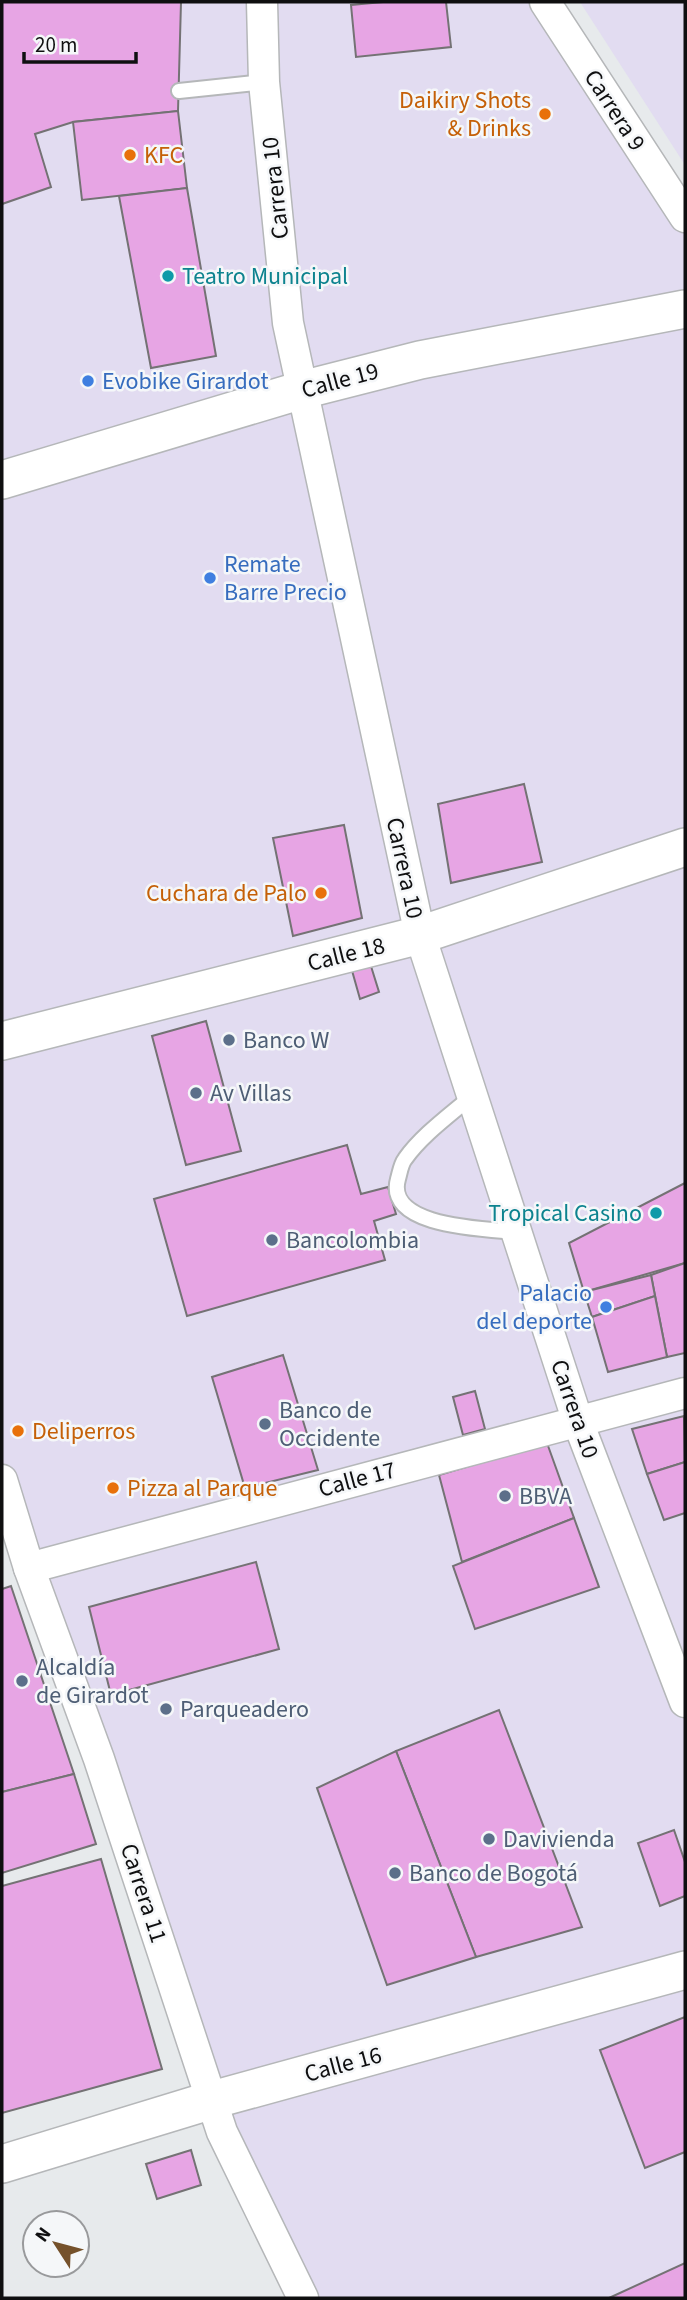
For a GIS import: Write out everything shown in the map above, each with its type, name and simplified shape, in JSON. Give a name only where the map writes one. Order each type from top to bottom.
[{"type":"street","name":"Carrera 10","points":[[262,2],[264,82],[288,323],[420,935],[578,1422],[685,1702]]},
{"type":"street","name":"Carrera 9","points":[[545,2],[685,217]]},
{"type":"street","name":"Calle 19","points":[[2,480],[302,390],[420,360],[685,309]]},
{"type":"street","name":"Calle 18","points":[[2,1041],[420,935],[685,847]]},
{"type":"street","name":"Calle 17","points":[[29,1568],[685,1393]]},
{"type":"street","name":"Carrera 11","points":[[2,1480],[29,1568],[99,1759],[228,2146],[303,2298]]},
{"type":"street","name":"Calle 16","points":[[2,2164],[212,2100],[685,1970]]},
{"type":"lane","points":[[179,91],[264,82]]},
{"type":"lane","points":[[472,1096],[404,1161],[397,1185],[400,1197],[416,1215],[451,1226],[517,1232]]},
{"type":"shaded area","points":[[2,2],[545,2],[685,217],[685,2298],[303,2298],[228,2146],[2,1480]]},
{"type":"shaded area","points":[[580,2],[685,2],[685,165]]},
{"type":"building","points":[[2,2],[181,2],[178,111],[73,122],[35,134],[51,187],[2,204]]},
{"type":"building","points":[[446,2],[451,47],[356,57],[351,5]]},
{"type":"building","name":"KFC","points":[[178,111],[187,188],[82,200],[73,122]]},
{"type":"building","name":"Teatro Municipal","points":[[187,188],[216,356],[151,368],[119,196]]},
{"type":"building","points":[[524,784],[542,862],[451,883],[438,804]]},
{"type":"building","name":"Cuchara de Palo","points":[[344,825],[362,918],[293,936],[273,838]]},
{"type":"building","points":[[370,963],[379,992],[360,999],[351,967]]},
{"type":"building","name":"Av Villas","points":[[206,1021],[241,1151],[186,1165],[152,1036]]},
{"type":"building","name":"Bancolombia","points":[[347,1145],[361,1194],[388,1187],[396,1214],[374,1221],[385,1260],[187,1316],[154,1199]]},
{"type":"building","name":"Tropical Casino","points":[[685,1183],[685,1263],[584,1292],[569,1243]]},
{"type":"building","points":[[685,1263],[685,1353],[667,1357],[651,1275]]},
{"type":"building","name":"Palacio del deporte","points":[[651,1275],[655,1296],[592,1317],[584,1292]]},
{"type":"building","points":[[655,1296],[667,1357],[608,1372],[592,1317]]},
{"type":"building","name":"Banco de Occidente","points":[[283,1355],[318,1470],[245,1488],[212,1377]]},
{"type":"building","points":[[475,1391],[485,1429],[463,1435],[453,1397]]},
{"type":"building","points":[[684,1416],[685,1462],[647,1474],[632,1429]]},
{"type":"building","name":"BBVA","points":[[547,1443],[574,1518],[462,1562],[439,1475]]},
{"type":"building","points":[[685,1462],[685,1513],[664,1520],[647,1474]]},
{"type":"building","points":[[574,1518],[599,1587],[475,1629],[453,1566]]},
{"type":"building","points":[[256,1562],[279,1649],[111,1695],[89,1607]]},
{"type":"building","name":"Alcaldía de Girardot","points":[[11,1586],[74,1774],[2,1792],[2,1589]]},
{"type":"building","name":"Davivienda","points":[[499,1710],[582,1927],[476,1957],[396,1751]]},
{"type":"building","name":"Banco de Bogotá","points":[[396,1751],[476,1957],[387,1985],[317,1788]]},
{"type":"building","points":[[74,1774],[96,1844],[2,1873],[2,1792]]},
{"type":"building","points":[[674,1830],[685,1862],[685,1896],[660,1906],[638,1843]]},
{"type":"building","points":[[101,1859],[162,2069],[2,2113],[2,1886]]},
{"type":"building","points":[[685,2017],[685,2152],[645,2168],[600,2050]]},
{"type":"building","points":[[191,2150],[201,2185],[157,2199],[146,2164]]},
{"type":"building","points":[[685,2263],[685,2298],[609,2298]]},
{"type":"place","name":"Daikiry Shots & Drinks","points":[[545,114]]},
{"type":"place","name":"KFC","points":[[130,155]]},
{"type":"place","name":"Teatro Municipal","points":[[168,276]]},
{"type":"place","name":"Evobike Girardot","points":[[88,381]]},
{"type":"place","name":"Remate Barre Precio","points":[[210,578]]},
{"type":"place","name":"Cuchara de Palo","points":[[321,893]]},
{"type":"place","name":"Banco W","points":[[229,1040]]},
{"type":"place","name":"Av Villas","points":[[196,1093]]},
{"type":"place","name":"Tropical Casino","points":[[656,1213]]},
{"type":"place","name":"Bancolombia","points":[[272,1240]]},
{"type":"place","name":"Palacio del deporte","points":[[606,1307]]},
{"type":"place","name":"Banco de Occidente","points":[[265,1424]]},
{"type":"place","name":"Deliperros","points":[[18,1431]]},
{"type":"place","name":"Pizza al Parque","points":[[113,1488]]},
{"type":"place","name":"BBVA","points":[[505,1496]]},
{"type":"place","name":"Alcaldía de Girardot","points":[[22,1681]]},
{"type":"place","name":"Parqueadero","points":[[166,1709]]},
{"type":"place","name":"Davivienda","points":[[489,1839]]},
{"type":"place","name":"Banco de Bogotá","points":[[395,1873]]}]
